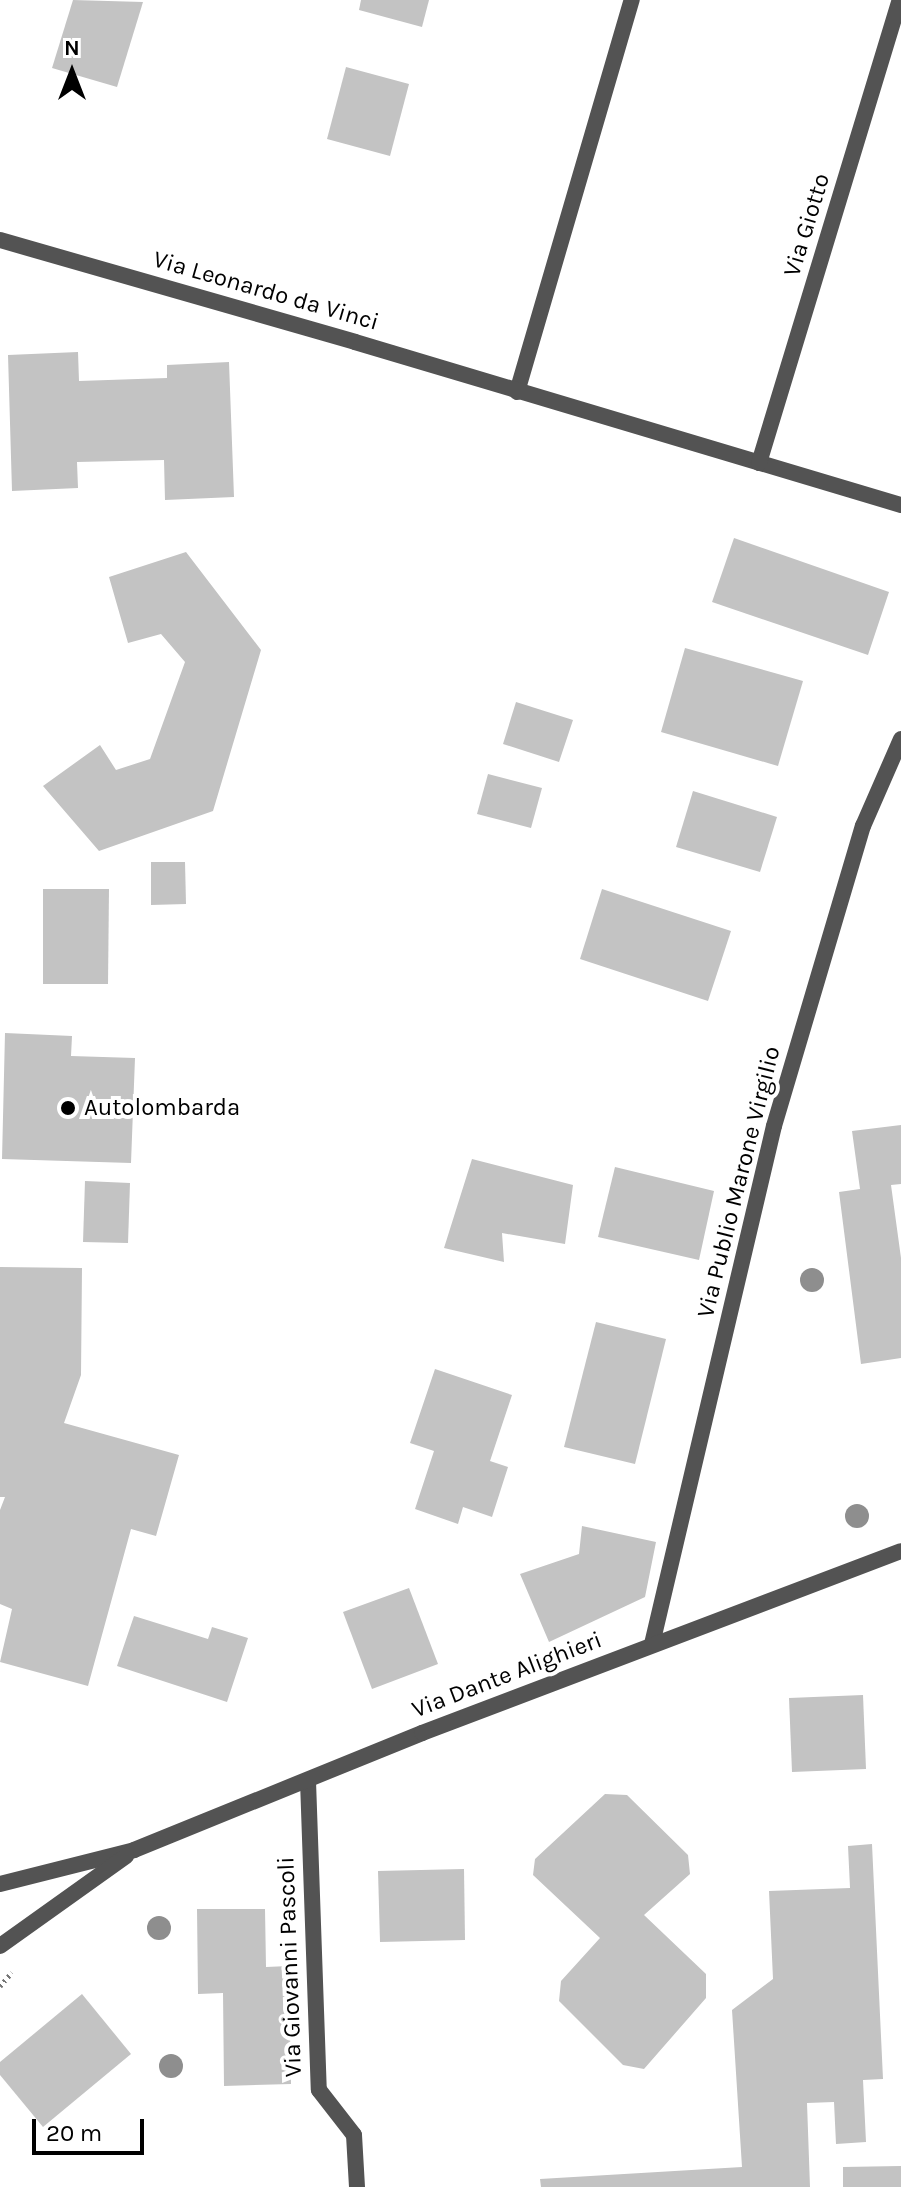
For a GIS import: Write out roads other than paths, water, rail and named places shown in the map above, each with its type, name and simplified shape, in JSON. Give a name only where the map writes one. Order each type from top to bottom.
[{"type":"street","points":[[517,392],[632,0]]},
{"type":"street","name":"Via Giotto","points":[[759,463],[900,0]]},
{"type":"street","name":"Via Leonardo da Vinci","points":[[0,240],[248,310],[901,505]]},
{"type":"street","name":"Via Publio Marone Virgilio","points":[[652,1644],[774,1126],[863,826],[901,739]]},
{"type":"street","name":"Via Dante Alighieri","points":[[0,1884],[134,1850],[652,1644],[901,1551]]},
{"type":"street","name":"Via Giovanni Pascoli","points":[[308,1781],[319,2090],[354,2135],[357,2187]]},
{"type":"street","name":"Via Dante Alighieri","points":[[0,1946],[134,1850]]},
{"type":"place","name":"Autolombarda","points":[[68,1108]]}]
